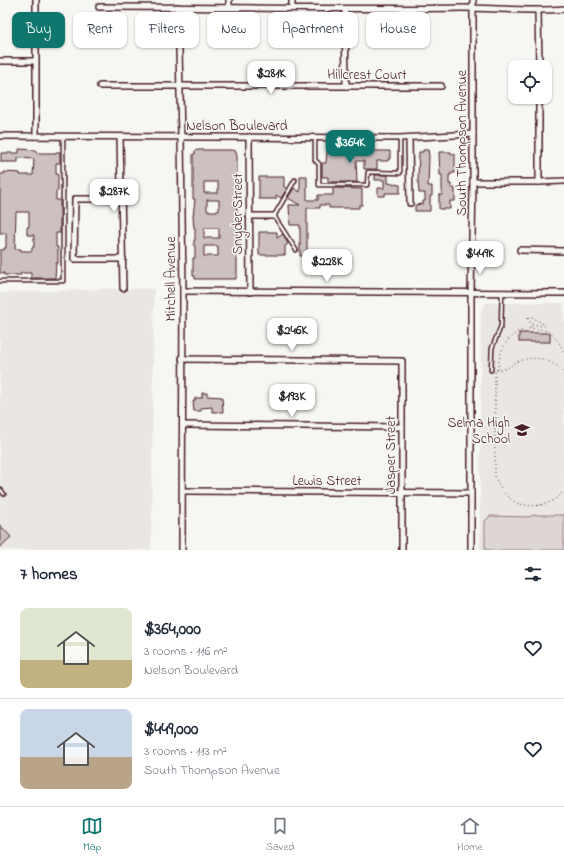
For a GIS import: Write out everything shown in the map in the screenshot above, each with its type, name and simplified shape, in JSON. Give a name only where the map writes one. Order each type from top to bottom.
[{"type":"street","points":[[36,0],[36,136]]},
{"type":"street","points":[[228,0],[228,7]]},
{"type":"street","points":[[292,0],[292,8]]},
{"type":"street","name":"South Thompson Avenue","points":[[471,550],[471,292],[473,182],[472,0]]},
{"type":"street","points":[[100,7],[228,7],[345,10],[473,8],[538,11],[564,10]]},
{"type":"street","name":"Mitchell Avenue","points":[[178,7],[179,86],[182,137],[182,550]]},
{"type":"street","points":[[345,10],[346,86]]},
{"type":"street","points":[[538,11],[539,60]]},
{"type":"street","points":[[0,61],[36,60]]},
{"type":"street","name":"Hillcrest Court","points":[[100,86],[441,86]]},
{"type":"street","points":[[539,104],[539,182]]},
{"type":"street","name":"Nelson Boulevard","points":[[0,136],[410,138],[473,134]]},
{"type":"street","points":[[120,137],[123,288]]},
{"type":"street","name":"Snyder Street","points":[[249,137],[250,292]]},
{"type":"street","points":[[410,138],[410,203]]},
{"type":"street","points":[[473,182],[564,181]]},
{"type":"street","points":[[122,199],[75,199],[74,259],[122,259]]},
{"type":"street","points":[[249,216],[274,216]]},
{"type":"street","points":[[520,250],[564,251]]},
{"type":"street","points":[[183,291],[564,293]]},
{"type":"street","name":"Jasper Street","points":[[182,359],[402,361],[402,550]]},
{"type":"street","points":[[183,426],[402,427]]},
{"type":"street","name":"Lewis Street","points":[[183,491],[471,492]]},
{"type":"lane","points":[[0,281],[62,281],[63,136]]},
{"type":"lane","points":[[315,137],[315,160],[319,164],[319,185],[367,185],[368,172],[400,173],[400,138]]},
{"type":"lane","points":[[295,180],[274,216],[296,250]]},
{"type":"lane","points":[[491,370],[492,348],[501,326],[502,292]]},
{"type":"lane","points":[[0,488],[4,494]]},
{"type":"path","points":[[531,324],[545,325],[532,317],[528,318],[531,324],[531,329]]},
{"type":"path","points":[[564,352],[556,338],[550,332],[531,329],[523,330],[514,334],[506,341],[499,358],[498,370],[495,370],[495,476],[499,486],[513,501],[526,505],[537,506],[553,501],[561,496],[564,491]]},
{"type":"path","points":[[498,370],[505,370],[518,361],[536,358],[546,360],[554,364],[564,373]]},
{"type":"shaded area","points":[[154,289],[151,550],[0,550],[0,293]]},
{"type":"shaded area","name":"Selma High School","points":[[486,303],[564,303],[564,550],[480,550],[481,311]]},
{"type":"shaded area","points":[[534,515],[564,515],[564,550],[485,550],[485,521],[490,516],[529,517]]},
{"type":"building","points":[[19,149],[36,150],[36,153],[60,152],[60,163],[56,163],[56,174],[58,174],[58,191],[56,191],[56,200],[60,200],[60,233],[56,233],[58,263],[56,263],[55,278],[31,278],[31,273],[21,273],[21,275],[4,275],[4,273],[0,273],[0,250],[4,250],[4,248],[6,248],[6,233],[0,233],[0,174],[4,174],[4,172],[20,173],[20,175],[33,175],[34,159],[18,158],[18,162],[1,162],[1,153],[19,153]],"holes":[[[16,212],[29,212],[29,227],[27,227],[27,235],[34,235],[34,247],[32,247],[32,251],[21,251],[21,249],[15,249]]]},
{"type":"building","points":[[232,150],[236,151],[237,154],[236,279],[195,279],[195,276],[193,276],[193,258],[195,258],[195,228],[193,217],[195,199],[193,199],[193,154],[195,154],[195,151]],"holes":[[[204,182],[218,182],[218,193],[204,193]],[[207,200],[219,200],[219,211],[207,211]],[[204,228],[219,228],[219,238],[204,238]],[[204,246],[218,246],[218,256],[204,256]]]},
{"type":"building","points":[[423,150],[428,150],[428,186],[432,186],[432,196],[430,196],[430,211],[415,211],[415,205],[423,204],[423,201],[425,201],[425,193],[419,193],[418,179],[419,152],[423,152]]},
{"type":"building","points":[[327,151],[390,151],[390,159],[388,159],[388,161],[377,161],[377,169],[364,169],[364,161],[356,161],[357,182],[328,182],[328,177],[322,177],[322,163],[326,163]]},
{"type":"building","points":[[439,152],[451,152],[451,154],[455,154],[455,173],[451,173],[451,175],[449,175],[449,184],[451,184],[451,188],[455,188],[455,201],[450,201],[450,209],[439,209],[439,195],[442,195],[442,175],[440,175]]},
{"type":"building","points":[[375,175],[388,175],[388,183],[400,185],[400,193],[385,193],[385,196],[378,196],[378,188],[384,188],[384,180],[375,180]]},
{"type":"building","points":[[300,176],[307,176],[307,200],[318,200],[318,195],[333,195],[333,188],[362,189],[362,205],[359,205],[359,208],[329,208],[329,205],[320,205],[320,208],[307,208],[307,256],[300,256],[300,225],[290,225],[289,205],[300,205],[288,198],[294,188],[300,192]]},
{"type":"building","points":[[259,177],[284,177],[284,187],[287,189],[281,198],[276,195],[276,199],[259,199]]},
{"type":"building","points":[[259,232],[277,232],[277,238],[283,234],[288,244],[285,246],[285,255],[259,255]]},
{"type":"building","points":[[519,333],[550,333],[550,342],[519,342]]},
{"type":"building","points":[[202,393],[207,393],[207,396],[222,397],[223,412],[212,412],[212,407],[201,408],[201,411],[194,411],[193,401],[195,401],[195,398],[202,398]]},
{"type":"building","points":[[0,525],[11,537],[0,547]]},
{"type":"place","name":"Selma High School","points":[[522,430]]}]
